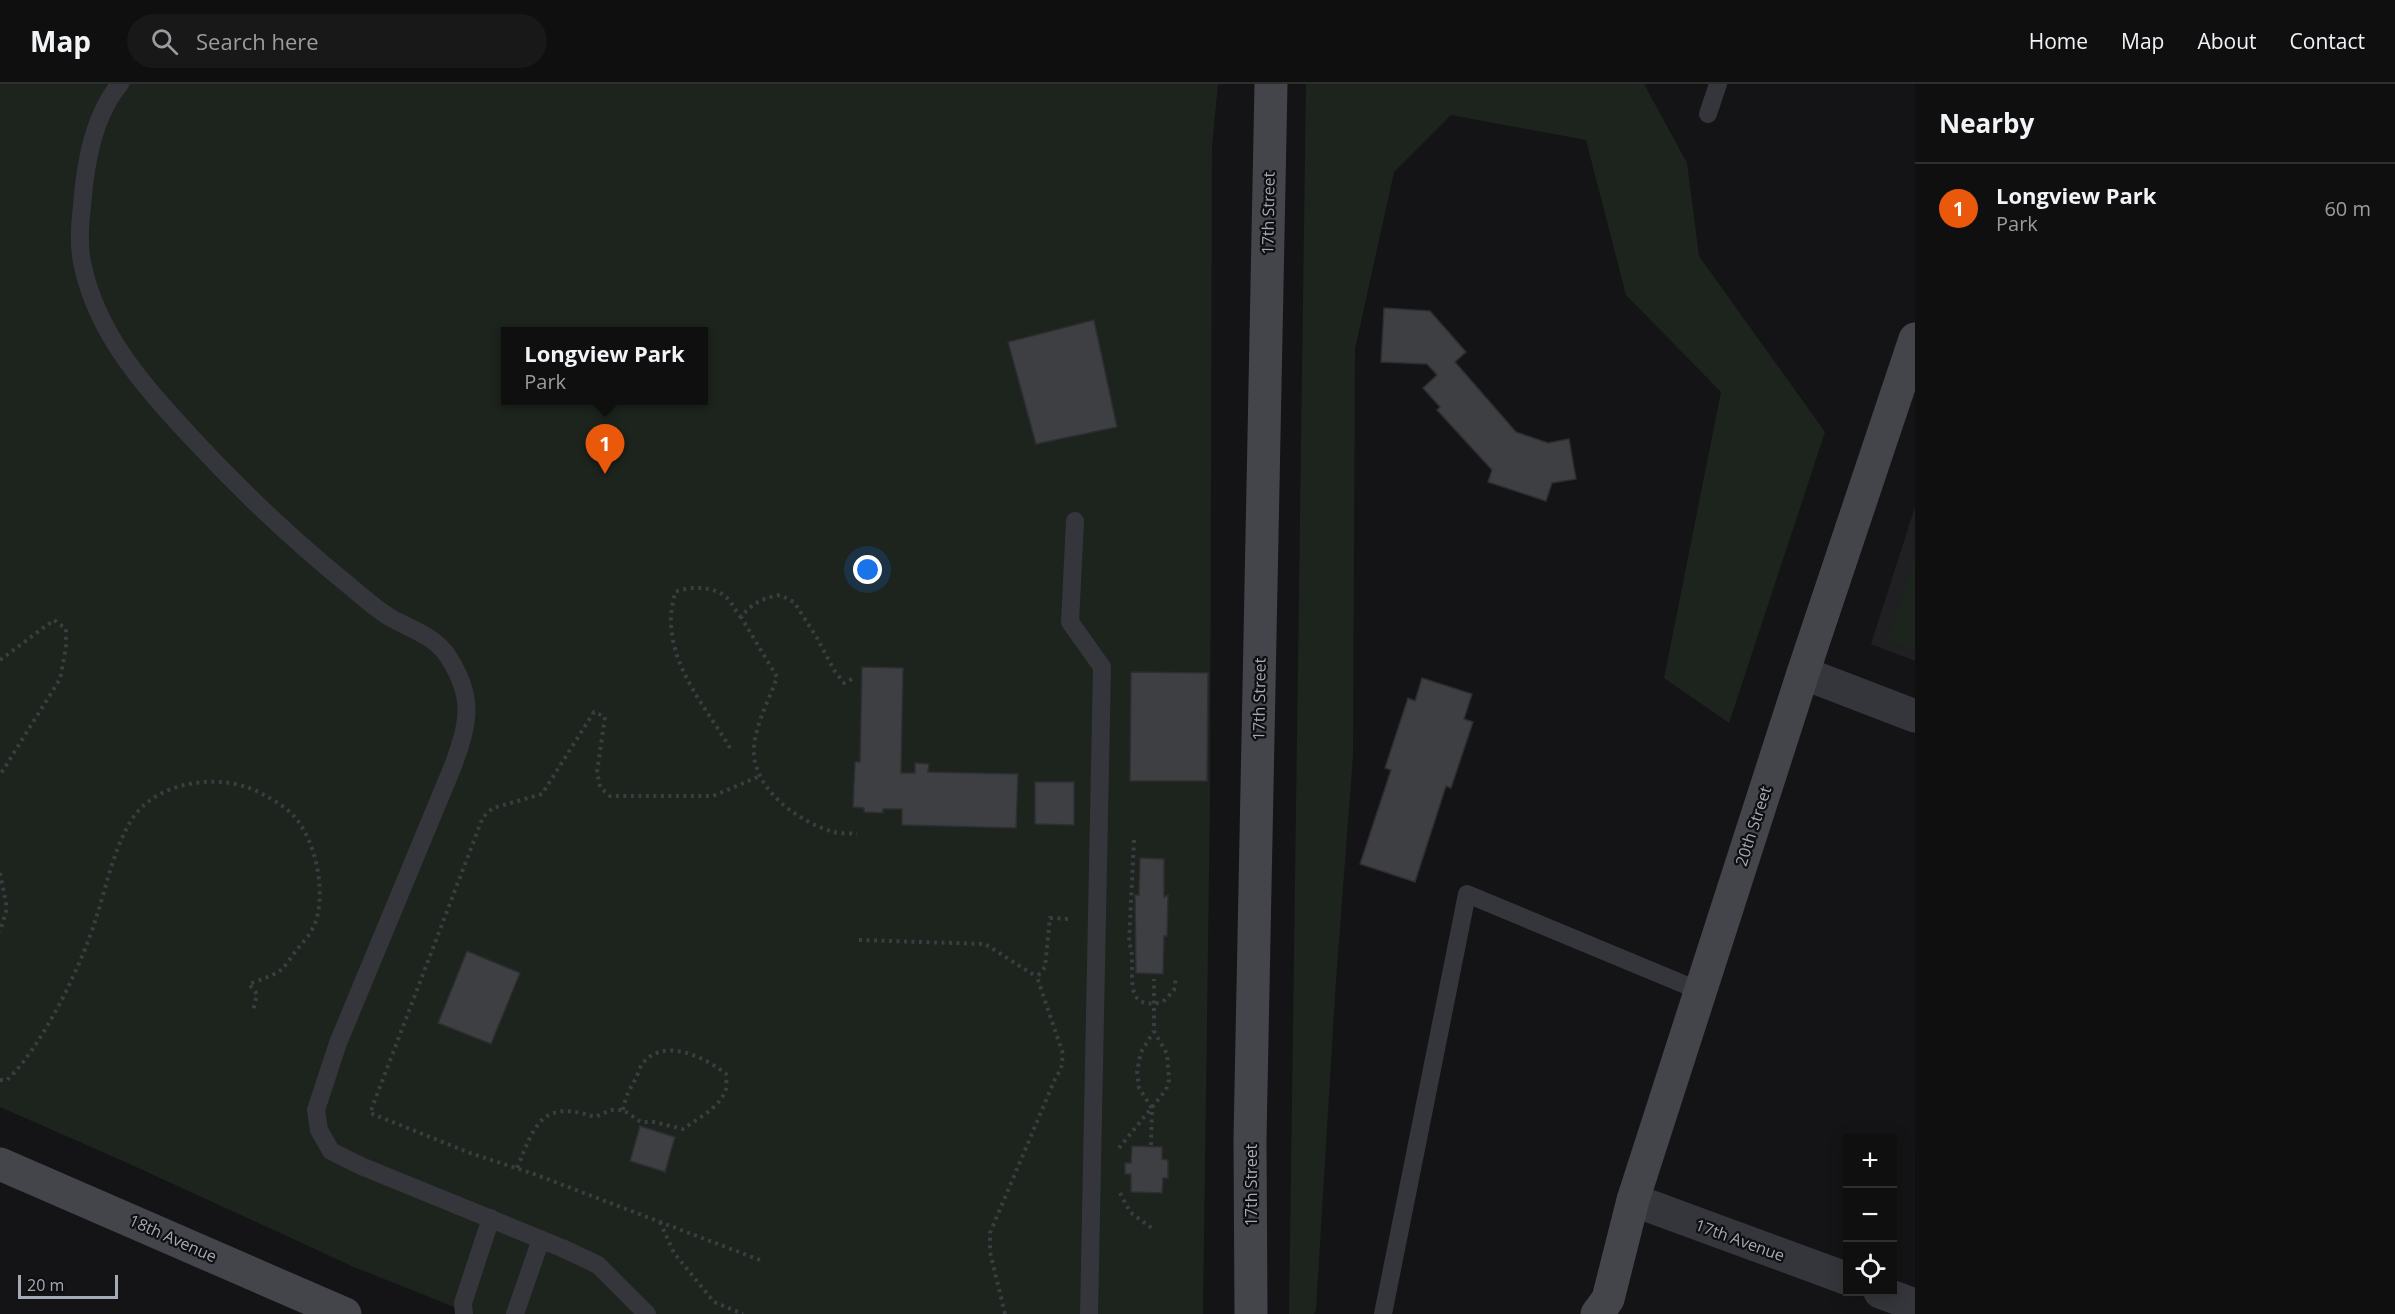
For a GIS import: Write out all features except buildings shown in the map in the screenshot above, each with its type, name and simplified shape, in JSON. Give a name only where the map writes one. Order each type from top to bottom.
[{"type":"street","name":"17th Street","points":[[1251,1314],[1251,1127],[1271,84]]},
{"type":"street","name":"20th Street","points":[[1603,1309],[1633,1200],[1700,991],[1915,339]]},
{"type":"street","points":[[1803,673],[1915,716]]},
{"type":"street","name":"18th Avenue","points":[[0,1164],[345,1314]]},
{"type":"street","name":"17th Avenue","points":[[1633,1200],[1843,1278]]},
{"type":"street","points":[[1891,1296],[1912,1304]]},
{"type":"lane","points":[[120,84],[96,126],[87,166],[80,223],[82,261],[94,303],[111,340],[146,388],[231,480],[284,532],[352,589],[390,617],[424,634],[446,653],[459,676],[467,700],[465,733],[338,1043],[316,1110],[319,1130],[331,1151],[361,1166],[541,1239],[598,1266],[646,1314]]},
{"type":"lane","points":[[1708,114],[1718,84]]},
{"type":"lane","points":[[1075,521],[1070,622],[1102,667],[1089,1314]]},
{"type":"lane","points":[[1383,1314],[1467,894],[1700,991]]},
{"type":"lane","points":[[464,1314],[463,1303],[491,1218]]},
{"type":"lane","points":[[515,1314],[541,1239]]},
{"type":"path","points":[[730,748],[691,687],[677,657],[670,622],[675,592],[682,589],[701,588],[716,591],[728,598],[777,676],[755,743],[754,757],[760,776],[773,794],[789,809],[836,833],[857,834]]},
{"type":"path","points":[[741,616],[762,599],[780,595],[794,602],[834,670],[844,682],[852,679]]},
{"type":"path","points":[[0,660],[54,620],[66,629],[66,648],[60,679],[0,775]]},
{"type":"path","points":[[760,776],[714,796],[610,796],[600,786],[597,772],[605,717],[594,712],[542,794],[493,808],[483,817],[370,1113],[470,1153],[517,1168],[760,1260]]},
{"type":"path","points":[[0,1080],[7,1080],[22,1066],[75,973],[95,921],[117,851],[134,816],[160,793],[178,786],[231,783],[262,793],[294,815],[314,850],[320,890],[311,932],[281,970],[249,984],[257,994],[253,1011]]},
{"type":"path","points":[[1134,840],[1129,943],[1132,950],[1132,990],[1140,1001],[1154,1004],[1168,999],[1174,990],[1176,976]]},
{"type":"path","points":[[0,873],[7,908],[0,932]]},
{"type":"path","points":[[1037,977],[1046,967],[1050,918],[1097,920]]},
{"type":"path","points":[[860,940],[986,944],[1037,977],[1063,1054],[1061,1069],[1028,1140],[990,1233],[990,1252],[1005,1314]]},
{"type":"path","points":[[1116,1158],[1127,1136],[1166,1090],[1169,1080],[1167,1054],[1154,1031],[1154,979]]},
{"type":"path","points":[[1151,1145],[1152,1108],[1139,1088],[1137,1071],[1141,1052],[1154,1031]]},
{"type":"path","points":[[517,1168],[534,1128],[547,1116],[574,1110],[595,1117],[611,1110],[622,1110],[641,1122],[654,1122],[683,1129],[705,1115],[716,1104],[726,1089],[726,1074],[712,1063],[695,1056],[676,1050],[657,1052],[641,1065],[635,1081],[627,1090],[622,1110]]},
{"type":"path","points":[[1119,1191],[1130,1212],[1153,1228]]},
{"type":"path","points":[[660,1222],[674,1253],[714,1302],[743,1314]]},
{"type":"shaded area","points":[[0,84],[1218,84],[1212,146],[1210,801],[1203,1314],[472,1314],[354,1267],[0,1107]]},
{"type":"shaded area","points":[[1306,84],[1644,84],[1687,163],[1699,256],[1825,432],[1729,723],[1664,678],[1721,392],[1626,295],[1586,140],[1451,115],[1394,172],[1355,349],[1353,756],[1336,980],[1316,1310],[1314,1314],[1289,1314]]},
{"type":"shaded area","points":[[1915,507],[1915,661],[1871,644]]},
{"type":"shaded area","points":[[1915,559],[1915,650],[1888,640]]},
{"type":"place","name":"Longview Park","points":[[605,474]]}]
